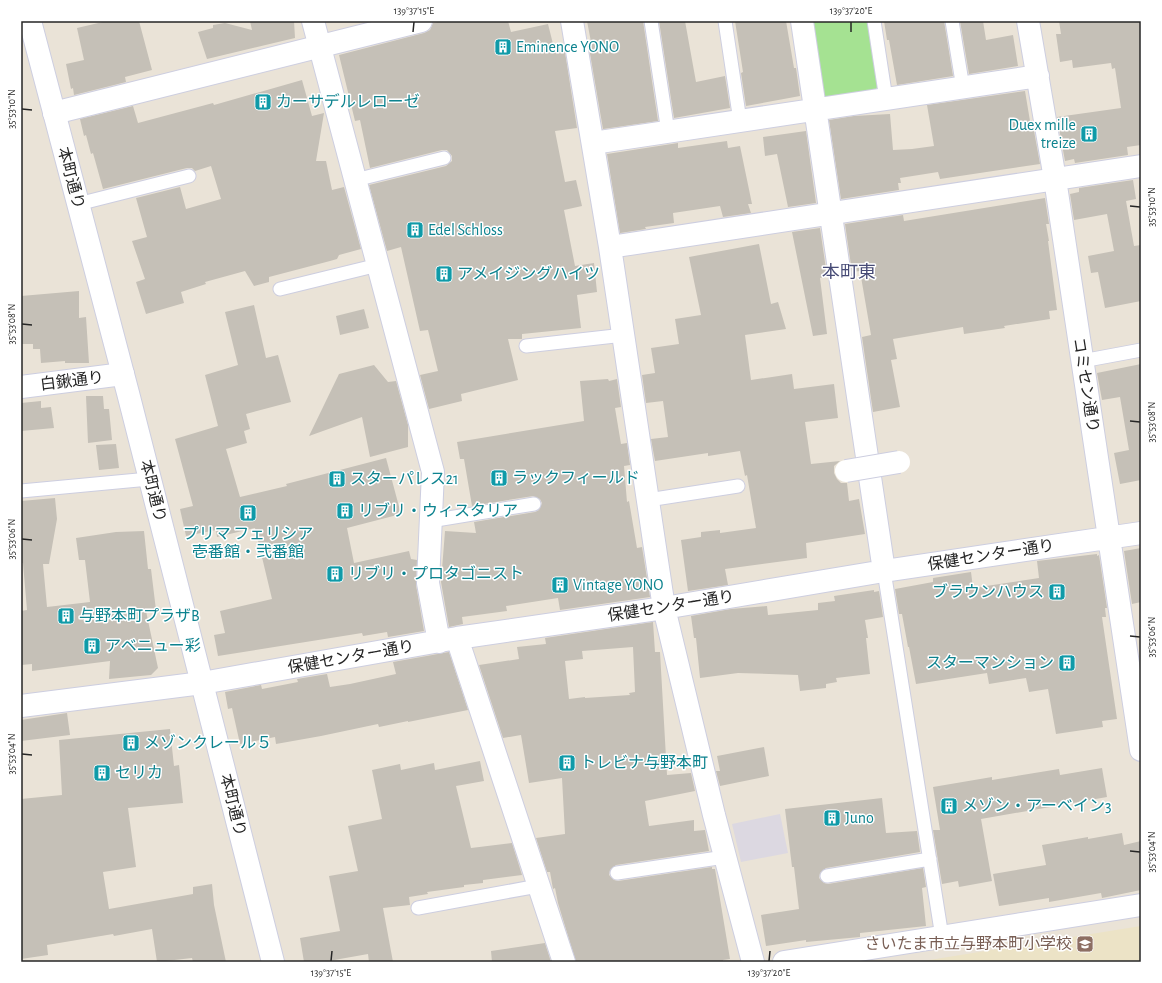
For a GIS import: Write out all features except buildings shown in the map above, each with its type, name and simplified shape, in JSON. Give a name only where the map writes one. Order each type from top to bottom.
[{"type":"street","name":"本町通り","points":[[30,21],[123,374],[273,962]]},
{"type":"street","points":[[313,21],[433,472],[428,583],[564,962]]},
{"type":"street","points":[[54,113],[421,21]]},
{"type":"street","points":[[572,21],[624,335],[664,608],[714,815],[753,962]]},
{"type":"street","points":[[802,21],[884,571]]},
{"type":"street","name":"コミセン通り","points":[[1028,21],[1038,76],[1110,537],[1141,750]]},
{"type":"street","points":[[593,143],[1038,76]]},
{"type":"street","points":[[610,247],[1141,166]]},
{"type":"street","name":"白鍬通り","points":[[21,387],[123,374]]},
{"type":"street","points":[[846,471],[899,462]]},
{"type":"street","name":"保健センター通り","points":[[21,706],[202,683],[448,640],[664,608],[884,571],[1141,533]]},
{"type":"street","points":[[784,962],[1141,904]]},
{"type":"lane","points":[[651,21],[668,132]]},
{"type":"lane","points":[[725,21],[740,121]]},
{"type":"lane","points":[[874,21],[886,99]]},
{"type":"lane","points":[[952,21],[963,88]]},
{"type":"lane","points":[[355,180],[444,158]]},
{"type":"lane","points":[[78,204],[190,176]]},
{"type":"lane","points":[[280,289],[378,266]]},
{"type":"lane","points":[[526,346],[624,335]]},
{"type":"lane","points":[[1082,361],[1141,350]]},
{"type":"lane","points":[[21,491],[149,479]]},
{"type":"lane","points":[[648,500],[738,486]]},
{"type":"lane","points":[[430,522],[534,504]]},
{"type":"lane","points":[[884,571],[942,937]]},
{"type":"lane","points":[[616,873],[725,857]]},
{"type":"lane","points":[[827,876],[930,859]]},
{"type":"lane","points":[[418,908],[538,886]]},
{"type":"shaded area","points":[[780,814],[788,853],[741,862],[732,824]]},
{"type":"shaded area","name":"さいたま市立与野本町小学校","points":[[1141,926],[1141,962],[917,962]]},
{"type":"green space","points":[[807,21],[867,21],[878,86],[872,95],[825,101]]},
{"type":"place","name":"Eminence YONO","points":[[503,47]]},
{"type":"place","name":"カーサデルレローゼ","points":[[263,102]]},
{"type":"place","name":"Duex mille treize","points":[[1089,134]]},
{"type":"place","name":"Edel Schloss","points":[[415,230]]},
{"type":"place","name":"アメイジングハイツ","points":[[444,274]]},
{"type":"place","name":"ラックフィールド","points":[[499,478]]},
{"type":"place","name":"スターパレス21","points":[[337,479]]},
{"type":"place","name":"リブリ・ウィスタリア","points":[[345,511]]},
{"type":"place","name":"プリマ フェリシア 壱番館・弐番館","points":[[248,513]]},
{"type":"place","name":"リブリ・プロタゴニスト","points":[[335,574]]},
{"type":"place","name":"Vintage YONO","points":[[560,585]]},
{"type":"place","name":"ブラウンハウス","points":[[1057,592]]},
{"type":"place","name":"与野本町プラザB","points":[[66,616]]},
{"type":"place","name":"アベニュー彩","points":[[92,646]]},
{"type":"place","name":"スターマンション","points":[[1067,663]]},
{"type":"place","name":"メゾンクレール５","points":[[131,743]]},
{"type":"place","name":"トレビナ与野本町","points":[[567,763]]},
{"type":"place","name":"セリカ","points":[[102,773]]},
{"type":"place","name":"メゾン・アーベイン3","points":[[949,806]]},
{"type":"place","name":"Juno","points":[[832,818]]},
{"type":"place","name":"さいたま市立与野本町小学校","points":[[1085,944]]},
{"type":"district","name":"本町東","points":[[849,273]]}]
